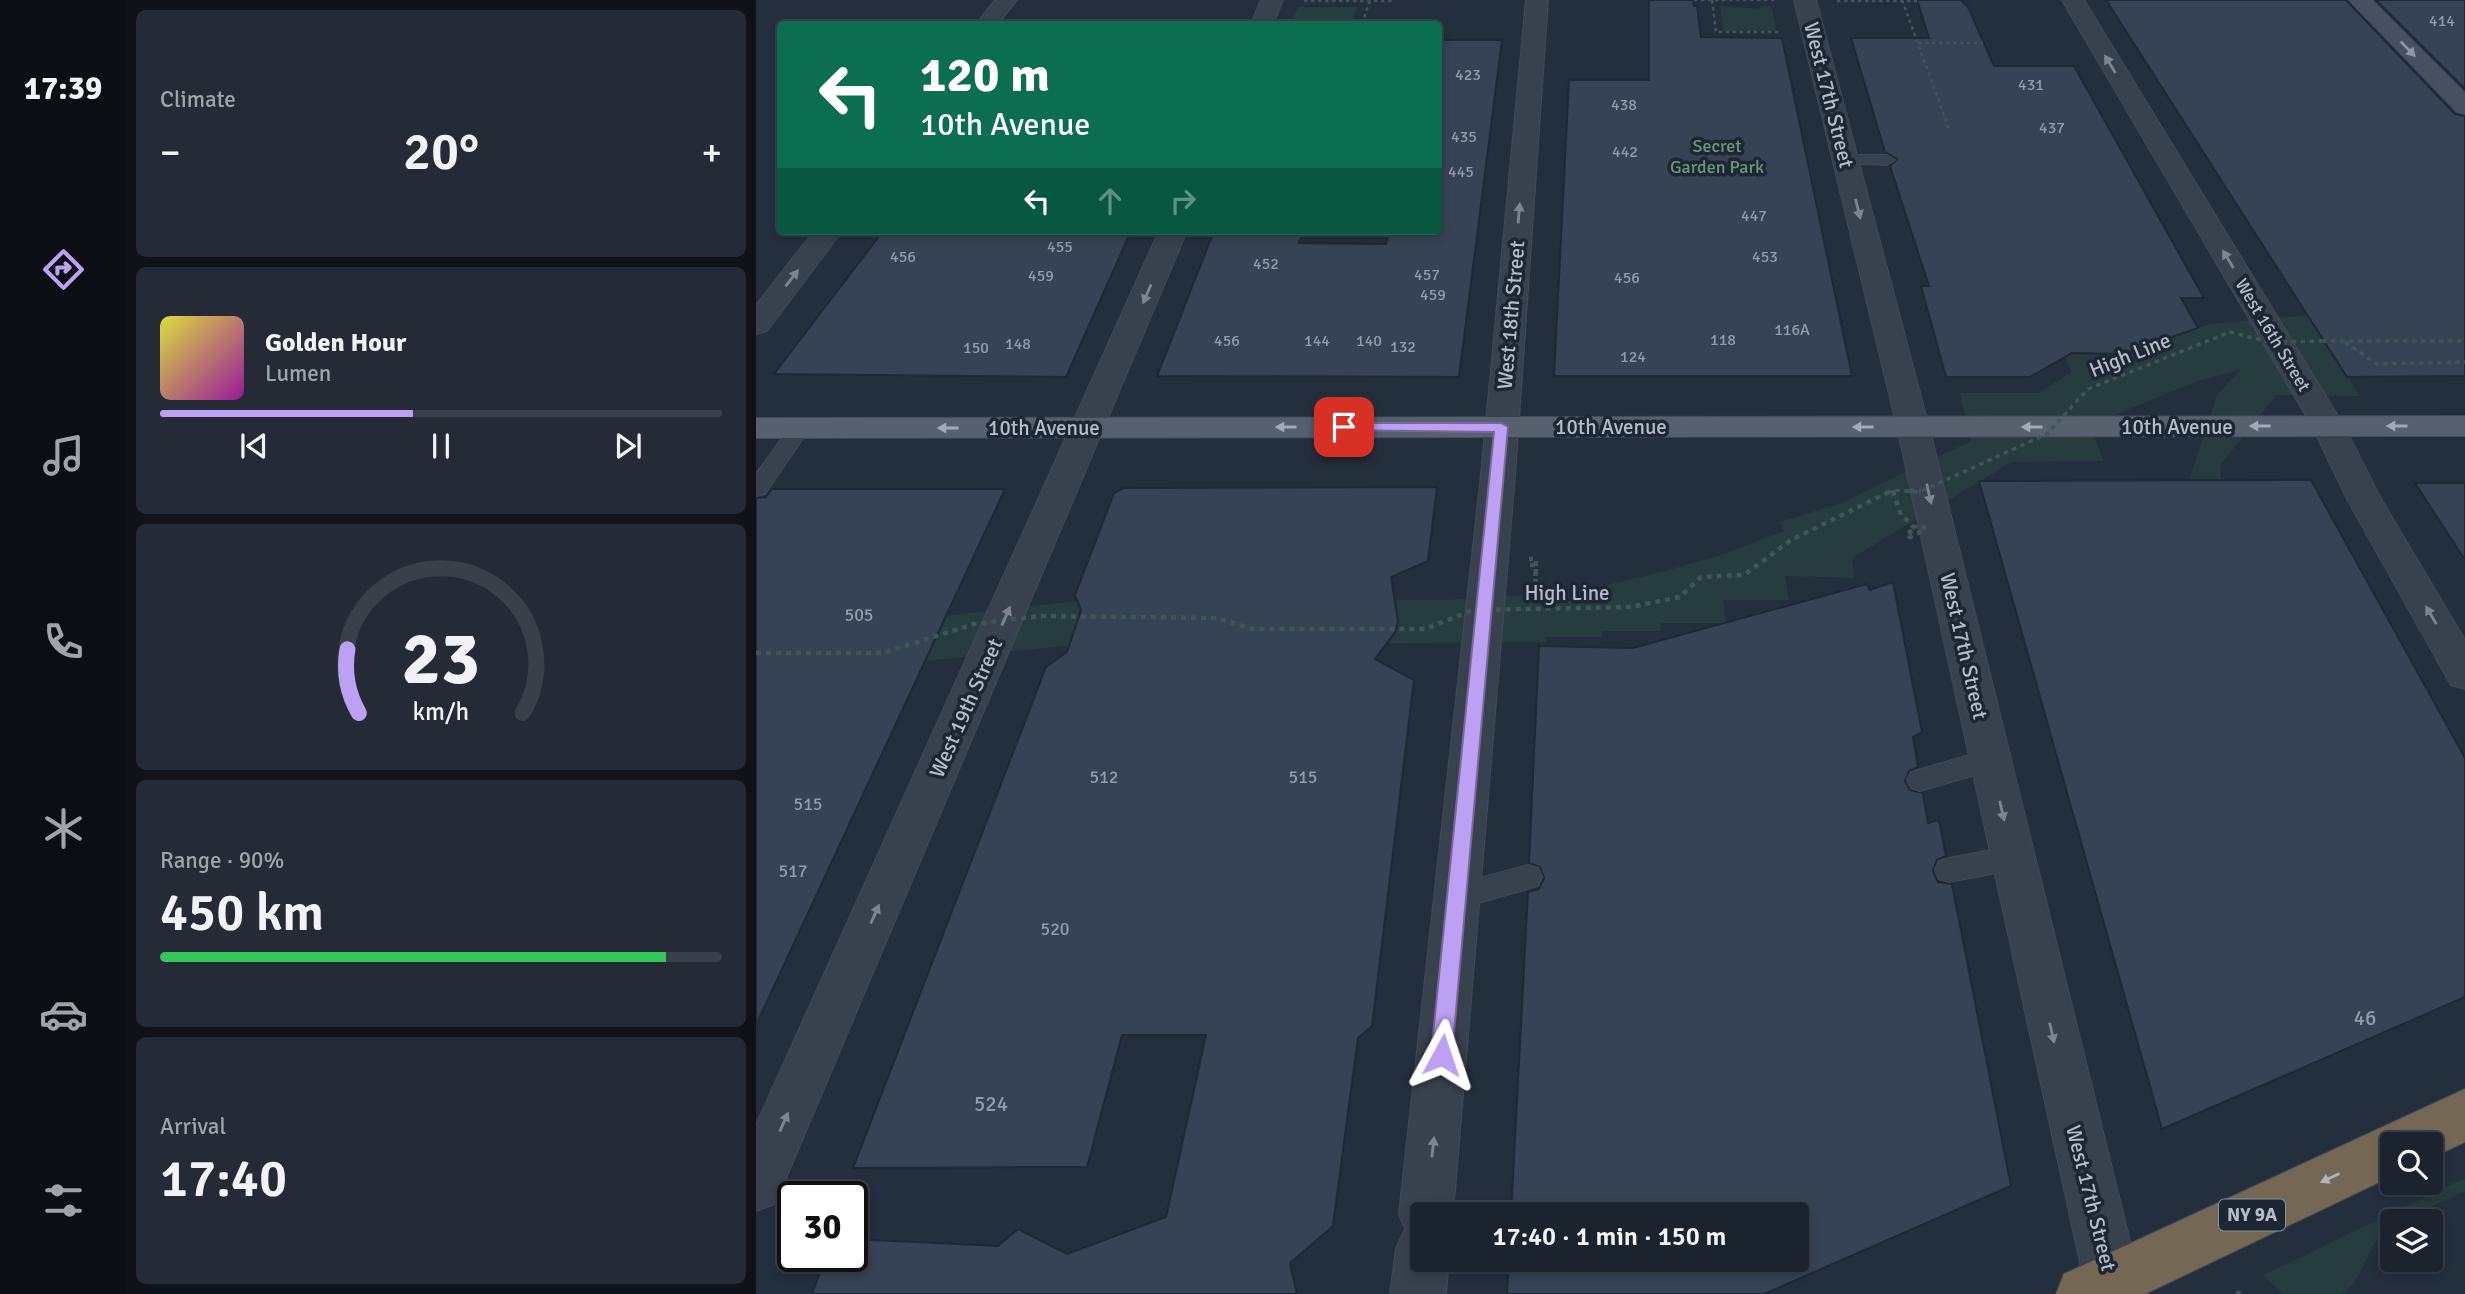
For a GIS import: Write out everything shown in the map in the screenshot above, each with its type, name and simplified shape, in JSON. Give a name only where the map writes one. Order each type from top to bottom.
[{"type":"highway","points":[[2429,1132],[2465,1115]]},
{"type":"highway","name":"NY 9A","points":[[2103,1290],[2380,1156]]},
{"type":"main road","points":[[2360,0],[2465,107]]},
{"type":"main road","name":"10th Avenue","points":[[756,428],[2465,426]]},
{"type":"street","points":[[989,21],[1006,0]]},
{"type":"street","points":[[1263,21],[1272,0]]},
{"type":"street","name":"West 18th Street","points":[[1427,1202],[1501,427],[1537,0]]},
{"type":"street","name":"West 17th Street","points":[[1805,0],[1913,427],[1990,760],[2103,1290]]},
{"type":"street","name":"West 16th Street","points":[[2073,0],[2328,426],[2364,499],[2465,674]]},
{"type":"street","points":[[756,325],[825,235]]},
{"type":"street","name":"West 19th Street","points":[[756,1185],[1171,235]]},
{"type":"street","points":[[1418,1294],[1420,1272]]},
{"type":"lane","points":[[1846,160],[1888,160]]},
{"type":"lane","points":[[757,489],[800,428]]},
{"type":"lane","points":[[1920,780],[1990,760]]},
{"type":"lane","points":[[1949,870],[2012,858]]},
{"type":"lane","points":[[1457,896],[1528,877]]},
{"type":"path","points":[[1272,0],[1394,1]]},
{"type":"path","points":[[1363,21],[1369,0]]},
{"type":"path","points":[[1694,0],[1778,0]]},
{"type":"path","points":[[1712,0],[1716,32],[1784,32]]},
{"type":"path","points":[[1902,0],[1949,130]]},
{"type":"path","points":[[1833,1],[1917,1]]},
{"type":"path","points":[[1917,43],[1983,43]]},
{"type":"path","name":"High Line","points":[[756,653],[883,653],[974,624],[1041,616],[1216,618],[1253,629],[1425,629],[1473,610],[1631,607],[1680,597],[1701,578],[1744,575],[1791,540],[1893,490],[1919,492],[1999,453],[2020,448],[2047,434],[2088,388],[2230,331],[2269,342],[2465,341]]},
{"type":"path","points":[[2344,341],[2377,363],[2465,362]]},
{"type":"path","points":[[1893,490],[1901,515],[1916,528]]},
{"type":"path","points":[[1535,559],[1535,589]]},
{"type":"path","points":[[1528,565],[1536,565],[1535,598],[1555,600],[1555,609]]},
{"type":"green space","points":[[1720,6],[1761,9],[1761,6],[1772,6],[1776,31],[1723,31]]},
{"type":"green space","points":[[1298,7],[1357,7],[1352,21],[1292,21]]},
{"type":"green space","points":[[2309,315],[2360,396],[2276,395],[2221,464],[2221,481],[2189,481],[2217,395],[2240,370],[2198,381],[2090,425],[2104,461],[2012,462],[1852,558],[1855,578],[1785,576],[1789,600],[1723,600],[1726,623],[1661,623],[1660,631],[1602,631],[1602,637],[1545,637],[1545,642],[1061,646],[891,665],[756,622],[942,616],[1078,601],[1441,600],[1544,594],[1607,585],[1718,556],[1784,531],[1780,522],[1841,503],[1971,441],[1960,393],[2038,393],[2072,372],[2063,353],[2123,354],[2210,324]]},
{"type":"green space","points":[[2465,1178],[2465,1191],[2427,1209],[2400,1209],[2430,1195],[2443,1195],[2443,1189]]},
{"type":"green space","points":[[2380,1219],[2380,1236],[2353,1283],[2339,1294],[2283,1294],[2263,1275]]},
{"type":"building","points":[[1649,0],[1693,0],[1694,6],[1697,6],[1701,37],[1782,38],[1852,376],[1554,376],[1569,80],[1649,80]]},
{"type":"building","points":[[1917,0],[1961,0],[1968,7],[1994,66],[2074,66],[2204,298],[2181,298],[2198,328],[2123,354],[2072,353],[2030,377],[1946,377],[1921,286],[1929,286],[1890,166],[1897,159],[1885,152],[1851,38],[1929,38]]},
{"type":"building","points":[[2106,0],[2346,0],[2455,114],[2465,116],[2465,376],[2347,377]]},
{"type":"building","points":[[2376,0],[2465,0],[2465,89]]},
{"type":"building","points":[[1442,40],[1502,40],[1459,377],[1157,376],[1212,235],[1302,235],[1299,243],[1386,244],[1388,235],[1442,235]]},
{"type":"building","points":[[880,235],[1129,235],[1066,377],[774,374]]},
{"type":"building","points":[[2311,480],[2465,758],[2465,997],[2162,1129],[1979,481]]},
{"type":"building","points":[[2415,483],[2465,483],[2465,560]]},
{"type":"building","points":[[1437,487],[1428,561],[1391,577],[1398,621],[1396,631],[1375,659],[1414,680],[1372,1026],[1358,1038],[1333,1226],[1290,1263],[1297,1294],[812,1294],[820,1272],[868,1272],[868,1240],[998,1246],[1018,1229],[1067,1254],[1166,1217],[1206,1035],[1122,1035],[1087,1167],[853,1168],[1046,667],[1067,652],[1081,610],[1075,595],[1114,493],[1124,488]]},
{"type":"building","points":[[772,489],[1005,489],[756,1025],[756,498],[766,497]]},
{"type":"building","points":[[1893,582],[1922,732],[1913,737],[1918,767],[1909,771],[1905,781],[1910,790],[1923,793],[1928,823],[1939,820],[1946,856],[1937,860],[1933,871],[1938,882],[1952,884],[2011,1186],[1764,1294],[1507,1294],[1508,1272],[1809,1272],[1809,1202],[1512,1202],[1528,892],[1539,889],[1544,878],[1540,867],[1529,863],[1539,646],[1633,648],[1867,584],[1870,590]]},
{"type":"route","points":[[1344,427],[1501,427],[1442,1055]]},
{"type":"park label","name":"Secret Garden Park","points":[[1717,156]]}]
